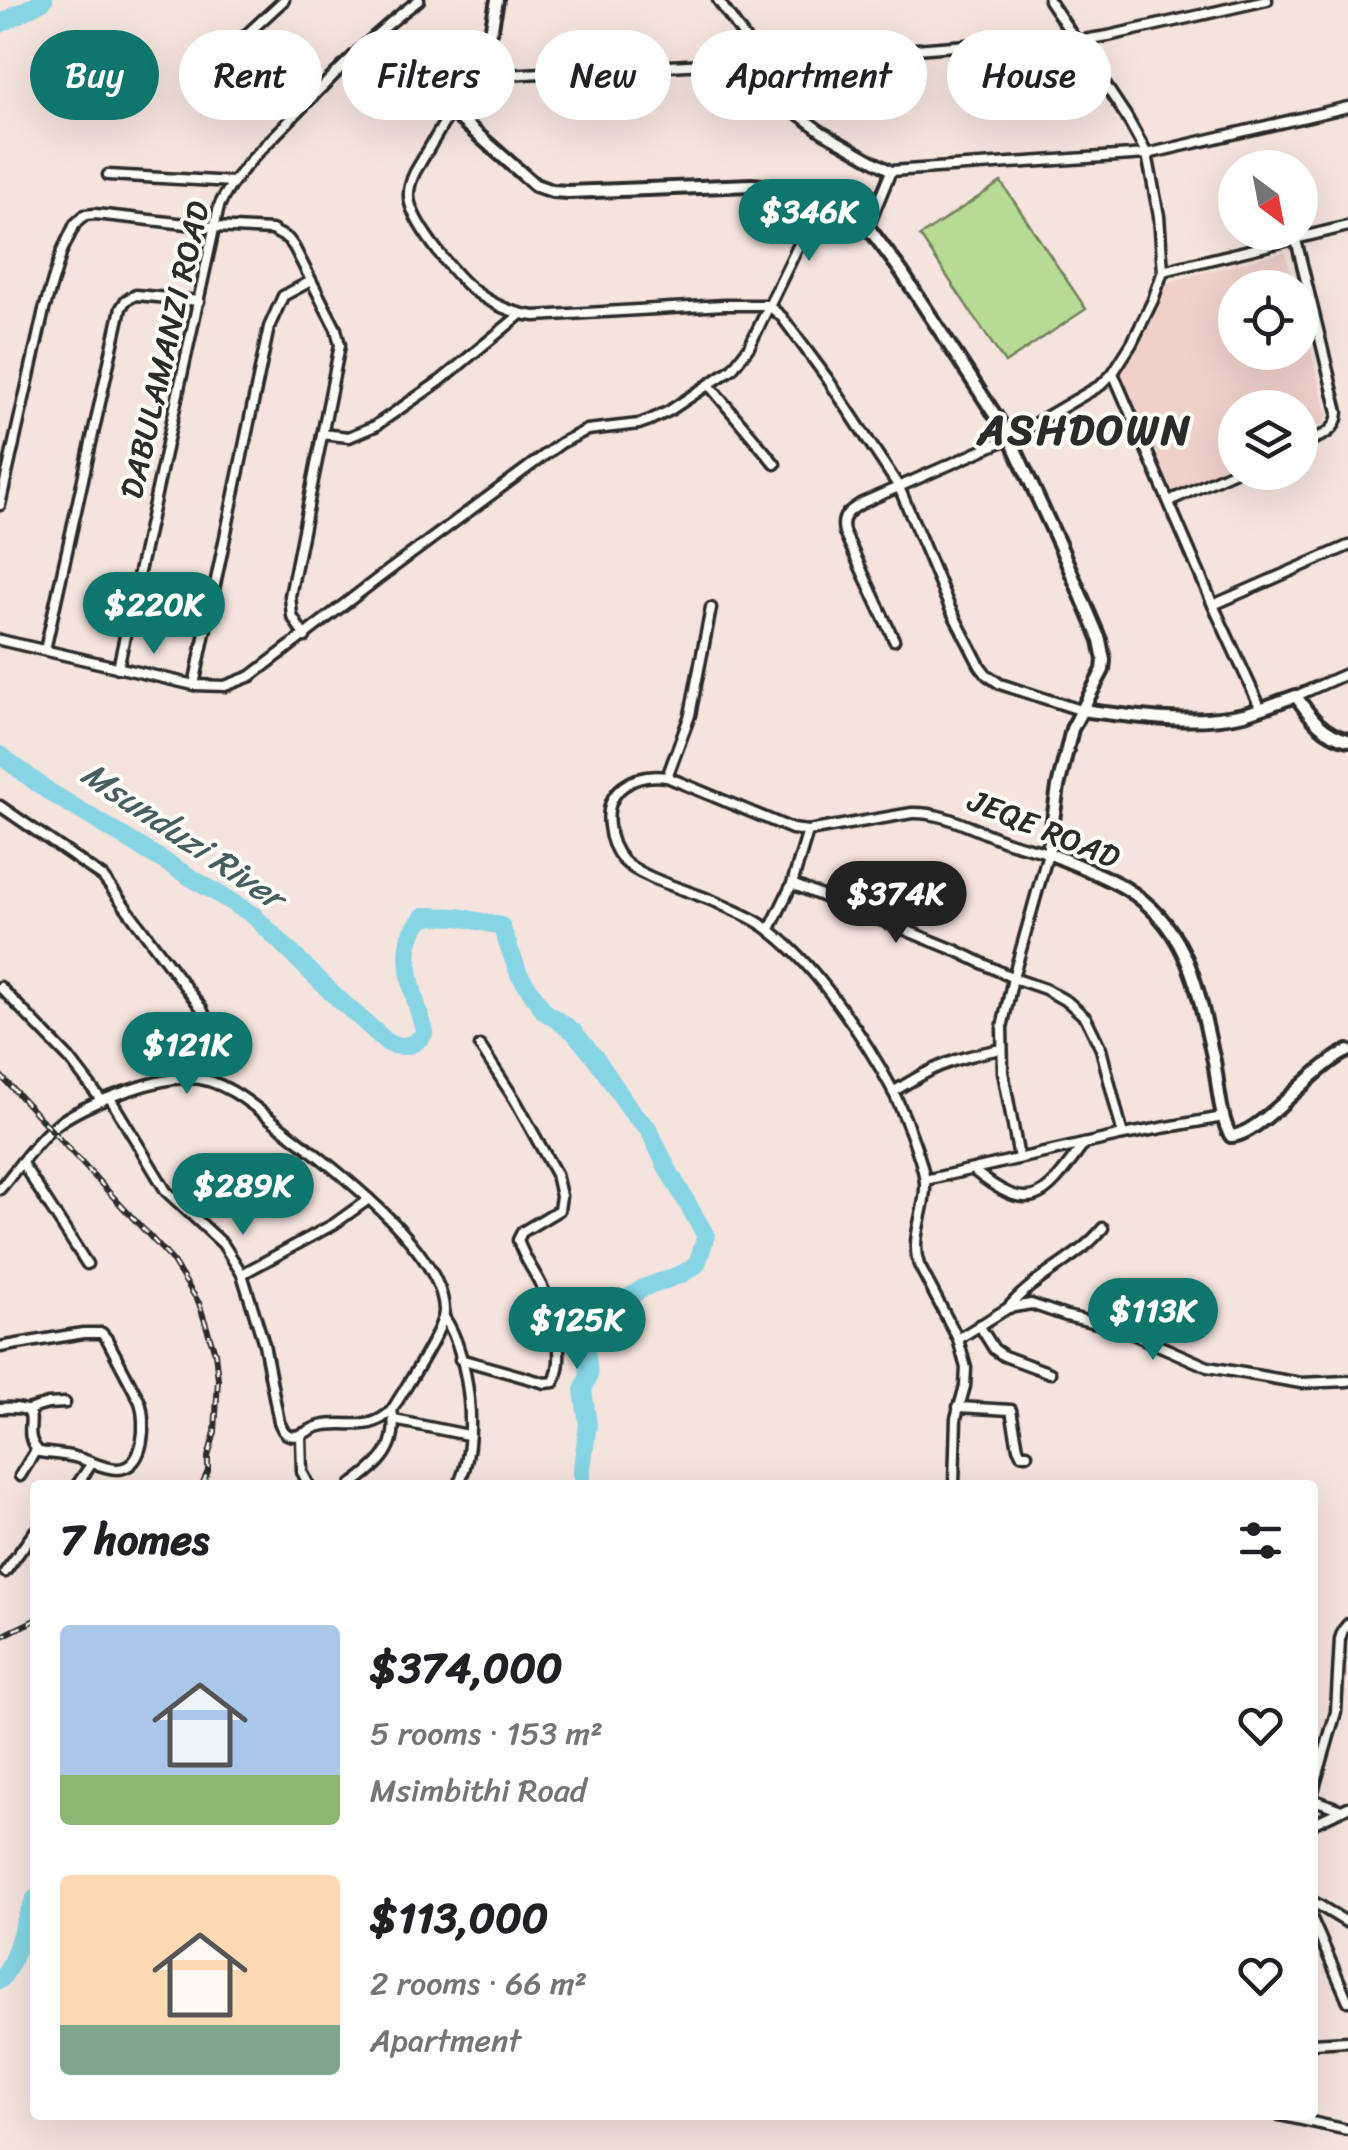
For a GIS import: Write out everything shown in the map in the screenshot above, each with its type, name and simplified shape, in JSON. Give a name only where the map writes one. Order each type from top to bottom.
[{"type":"street","points":[[251,30],[284,0]]},
{"type":"street","name":"DABULAMANZI ROAD","points":[[118,668],[219,206],[232,182],[355,52],[419,0]]},
{"type":"street","points":[[490,30],[497,0]]},
{"type":"street","points":[[718,0],[739,30]]},
{"type":"street","points":[[1048,0],[1070,30]]},
{"type":"street","points":[[1111,35],[1267,0]]},
{"type":"street","points":[[515,75],[691,65]]},
{"type":"street","points":[[894,640],[842,523],[846,513],[1010,438],[1101,384],[1132,343],[1153,300],[1163,271],[1159,216],[1147,154],[1111,93]]},
{"type":"street","points":[[806,120],[890,171],[1147,154],[1348,106]]},
{"type":"street","points":[[446,120],[415,172],[408,198],[433,244],[479,295],[534,316],[768,305],[782,317],[899,488],[950,608],[980,666],[1000,684],[1080,710],[1181,718],[1231,716],[1261,709],[1348,673]]},
{"type":"street","points":[[461,120],[526,178],[552,191],[772,187],[868,227],[1010,438],[1104,653],[1099,681],[1080,710],[1070,736],[1048,852],[1002,1028],[1003,1072],[1020,1158]]},
{"type":"street","points":[[868,227],[890,171]]},
{"type":"street","points":[[108,175],[232,182]]},
{"type":"street","points":[[0,640],[194,685],[226,686],[239,682],[264,668],[380,576],[561,443],[586,430],[650,420],[732,369],[744,357],[818,206]]},
{"type":"street","points":[[0,505],[44,310],[62,251],[75,224],[85,215],[95,214],[214,227],[262,228],[282,234],[294,247],[336,329],[340,345],[290,596],[292,616],[305,637]]},
{"type":"street","points":[[1318,234],[1348,226]]},
{"type":"street","points":[[1163,271],[1253,250]]},
{"type":"street","points":[[1298,250],[1338,412],[1338,421],[1330,431],[1318,436]]},
{"type":"street","points":[[194,685],[270,327],[282,296],[311,281]]},
{"type":"street","points":[[45,650],[121,308],[136,295],[199,301]]},
{"type":"street","points":[[322,434],[349,437],[375,426],[440,381],[521,314]]},
{"type":"street","points":[[1113,373],[1261,709]]},
{"type":"street","points":[[708,385],[775,464]]},
{"type":"street","points":[[1169,500],[1218,478]]},
{"type":"street","points":[[1213,605],[1348,546]]},
{"type":"street","points":[[668,777],[690,714],[711,608]]},
{"type":"street","points":[[1296,696],[1319,726],[1348,740]]},
{"type":"street","points":[[770,930],[792,884],[808,831],[780,824],[668,777],[626,784],[612,798],[610,834],[623,860],[770,930],[838,1005],[893,1092],[925,1180],[915,1252],[958,1338],[966,1368],[958,1407],[954,1480]]},
{"type":"street","points":[[0,806],[103,877],[202,1010],[208,1032],[195,1078]]},
{"type":"street","name":"JEQE ROAD","points":[[808,831],[928,813],[1048,852],[1130,891],[1157,913],[1185,955],[1220,1089],[1223,1117]]},
{"type":"street","points":[[792,884],[1029,982],[1078,1010],[1096,1037],[1107,1066],[1123,1135]]},
{"type":"street","points":[[0,987],[106,1100],[166,1191],[223,1244],[242,1274],[264,1344],[279,1422],[286,1434],[300,1436],[328,1424],[368,1424],[393,1415],[468,1436]]},
{"type":"street","points":[[460,1359],[546,1383],[552,1383],[558,1372],[557,1339],[550,1308],[518,1237],[559,1210],[562,1201],[558,1180],[515,1100],[480,1046]]},
{"type":"street","points":[[893,1092],[931,1068],[1002,1049]]},
{"type":"street","points":[[925,1180],[1123,1135],[1223,1117],[1230,1134],[1241,1135],[1348,1051]]},
{"type":"street","points":[[0,1189],[51,1129],[106,1100],[174,1079],[195,1078],[234,1093],[369,1198],[427,1264],[442,1295],[444,1317],[455,1335],[470,1397],[465,1468],[460,1480]]},
{"type":"street","points":[[972,1170],[1001,1192],[1031,1196],[1051,1186],[1084,1144]]},
{"type":"street","points":[[22,1163],[87,1264]]},
{"type":"street","points":[[242,1274],[334,1224],[369,1198]]},
{"type":"street","points":[[958,1338],[1008,1308],[1104,1228]]},
{"type":"street","points":[[1008,1308],[1031,1304],[1110,1325],[1196,1363],[1230,1372],[1301,1383],[1348,1380]]},
{"type":"street","points":[[357,1480],[384,1457],[394,1435],[393,1415],[444,1317]]},
{"type":"street","points":[[979,1325],[994,1349],[1004,1356],[1050,1374]]},
{"type":"street","points":[[0,1347],[92,1332],[102,1334],[140,1402],[144,1435],[137,1455],[118,1469],[36,1450],[27,1410],[0,1408]]},
{"type":"street","points":[[27,1410],[64,1403]]},
{"type":"street","points":[[958,1407],[1011,1410],[1018,1448],[1021,1454],[1027,1454]]},
{"type":"street","points":[[300,1436],[306,1480]]},
{"type":"street","points":[[20,1476],[36,1450]]},
{"type":"street","points":[[81,1480],[92,1463]]},
{"type":"street","points":[[5,1572],[30,1539]]},
{"type":"street","points":[[1318,1776],[1336,1712],[1340,1640],[1348,1624]]},
{"type":"street","points":[[1318,1799],[1344,1808]]},
{"type":"street","points":[[1318,1821],[1344,1808]]},
{"type":"street","points":[[1318,1904],[1348,1922]]},
{"type":"street","points":[[1318,1933],[1348,2001]]},
{"type":"street","points":[[1318,2043],[1348,2041]]},
{"type":"street","points":[[1302,2120],[1348,2130]]},
{"type":"shaded area","points":[[1285,252],[1290,270],[1218,270],[1218,370],[1315,370],[1327,415],[1318,426],[1318,390],[1218,390],[1218,471],[1169,493],[1117,375],[1144,333],[1167,282]]},
{"type":"green space","points":[[1001,182],[1086,309],[1005,363],[920,236]]},
{"type":"waterway","name":"Msunduzi River","points":[[0,24],[44,0]]},
{"type":"waterway","name":"Msunduzi River","points":[[0,755],[48,791],[253,915],[388,1043],[409,1045],[425,1032],[412,989],[408,955],[414,929],[424,916],[459,917],[501,926],[519,974],[544,1011],[573,1031],[634,1115],[648,1128],[706,1236],[697,1264],[682,1274],[643,1288],[594,1325],[586,1348],[589,1375],[583,1390],[588,1424],[582,1480]]},
{"type":"waterway","name":"Msunduzi River","points":[[0,1980],[12,1961],[30,1911]]},
{"type":"railway","points":[[0,1075],[171,1259],[199,1303],[215,1353],[218,1379],[215,1432],[204,1480]]},
{"type":"railway","points":[[0,1637],[30,1622]]},
{"type":"district","name":"ASHDOWN","points":[[1085,430]]}]
